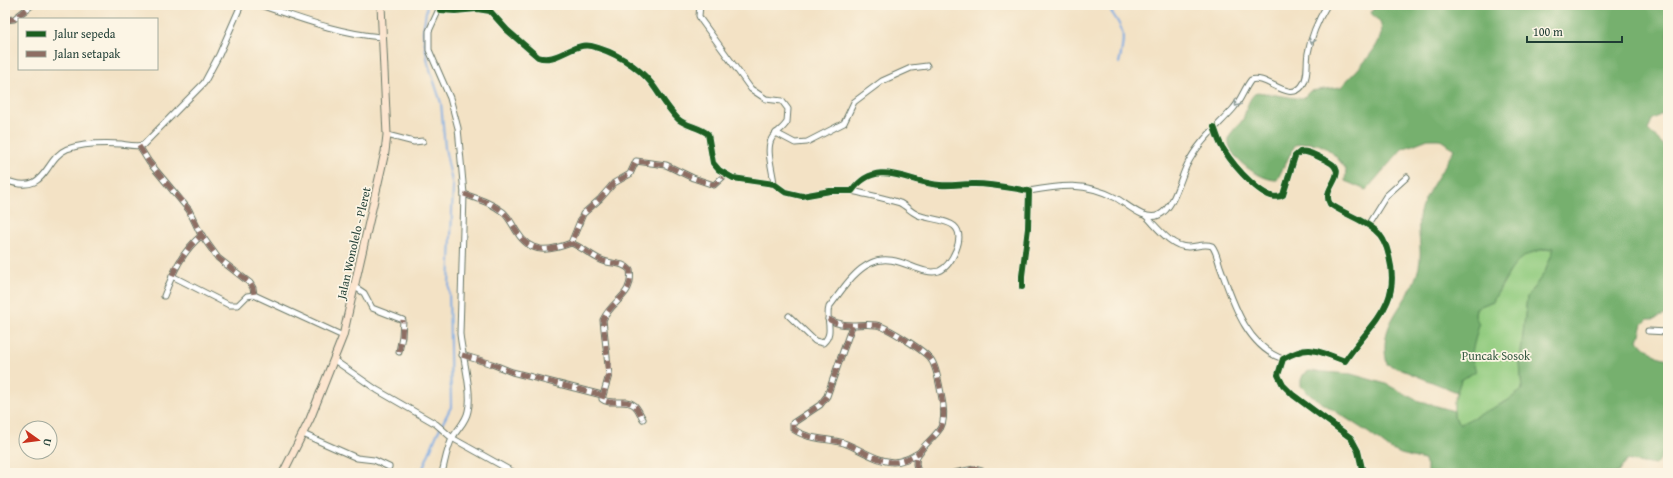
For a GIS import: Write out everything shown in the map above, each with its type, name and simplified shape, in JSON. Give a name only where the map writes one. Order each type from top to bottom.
[{"type":"main road","name":"Jalan Wonolelo - Pleret","points":[[283,473],[303,434],[343,336],[384,159],[387,135],[381,36],[383,20],[381,5]]},
{"type":"street","points":[[5,20],[14,19],[32,5]]},
{"type":"street","points":[[5,180],[22,184],[36,181],[42,177],[59,155],[68,149],[104,143],[139,146],[145,143],[204,83],[219,55],[241,5]]},
{"type":"street","points":[[260,5],[332,29],[355,35],[381,36]]},
{"type":"street","points":[[700,5],[699,16],[701,20],[751,89],[766,99],[782,102],[786,105],[789,116],[787,122],[769,143],[768,150],[773,171],[774,184]]},
{"type":"street","points":[[1146,216],[1158,216],[1164,211],[1178,190],[1186,166],[1195,151],[1214,127],[1234,108],[1251,80],[1263,80],[1287,90],[1299,89],[1305,79],[1308,54],[1317,23],[1327,5]]},
{"type":"street","points":[[442,473],[452,438],[462,427],[468,411],[470,395],[462,355],[459,310],[464,222],[464,194],[454,112],[450,98],[429,50],[429,31],[440,7],[455,11],[477,9],[490,11],[538,58],[552,58],[582,46],[589,46],[624,59],[646,77],[678,119],[708,134],[713,163],[725,175],[741,180],[774,184],[785,192],[802,196],[830,191],[852,191],[901,204],[922,216],[948,221],[958,231],[957,246],[946,267],[939,271],[925,270],[897,260],[879,260],[871,263],[859,271],[829,307],[827,314],[830,325],[825,342],[821,343],[815,341],[789,316]]},
{"type":"street","points":[[776,133],[795,143],[807,142],[844,123],[854,102],[882,81],[911,68],[927,66]]},
{"type":"street","points":[[852,191],[866,176],[888,173],[905,175],[938,185],[985,184],[1029,191],[1064,185],[1079,186],[1102,192],[1146,216],[1173,243],[1187,247],[1212,246],[1243,322],[1261,344],[1274,356],[1283,359],[1303,349],[1310,349],[1345,361],[1375,323],[1393,288],[1393,272],[1387,245],[1376,230],[1330,204],[1327,197],[1337,173],[1330,161],[1307,152],[1300,152],[1295,156],[1283,195],[1276,197],[1270,196],[1257,188],[1242,173],[1223,149],[1214,127]]},
{"type":"street","points":[[387,135],[414,142],[423,141]]},
{"type":"street","points":[[139,146],[157,172],[188,210],[202,235],[218,258],[250,283],[253,288],[254,295]]},
{"type":"street","points":[[571,243],[583,214],[600,199],[614,183],[630,174],[636,161],[666,165],[693,178],[714,185],[725,175]]},
{"type":"street","points":[[1368,225],[1386,196],[1407,177]]},
{"type":"street","points":[[1022,287],[1028,228],[1029,191]]},
{"type":"street","points":[[464,194],[486,202],[504,213],[520,237],[533,247],[541,250],[552,250],[571,243],[580,246],[601,260],[620,264],[630,270],[627,292],[605,314],[603,320],[609,374],[602,399],[606,402],[624,402],[632,404],[643,419]]},
{"type":"street","points":[[164,296],[179,260],[189,247],[202,235]]},
{"type":"street","points":[[172,276],[229,305],[238,305],[247,296],[254,295],[343,336]]},
{"type":"street","points":[[355,287],[364,293],[372,308],[403,320],[399,352]]},
{"type":"street","points":[[828,319],[843,326],[873,324],[882,326],[925,354],[932,361],[943,407],[943,417],[941,427],[934,436],[924,444],[920,452],[917,462],[919,473]]},
{"type":"street","points":[[852,326],[827,396],[820,405],[792,423],[793,430],[812,438],[843,443],[884,461],[895,462],[907,459],[920,452]]},
{"type":"street","points":[[1648,331],[1668,332]]},
{"type":"street","points":[[462,355],[512,372],[602,395]]},
{"type":"street","points":[[1283,359],[1278,375],[1283,385],[1293,395],[1351,438],[1358,452],[1363,473]]},
{"type":"street","points":[[334,360],[387,396],[436,424],[452,438],[513,472]]},
{"type":"street","points":[[303,434],[357,458],[374,460],[389,467]]},
{"type":"street","points":[[954,473],[974,469],[989,473]]},
{"type":"green space","points":[[1375,5],[1668,5],[1668,110],[1652,120],[1648,130],[1668,149],[1668,314],[1653,319],[1648,319],[1643,324],[1638,341],[1657,356],[1668,359],[1668,445],[1655,465],[1626,460],[1618,473],[1550,473],[1548,471],[1540,473],[1427,473],[1427,465],[1424,460],[1401,454],[1390,449],[1369,433],[1310,395],[1301,386],[1303,375],[1309,371],[1351,374],[1386,384],[1416,400],[1454,411],[1454,417],[1460,424],[1507,401],[1522,390],[1520,362],[1527,297],[1545,272],[1554,248],[1531,253],[1523,258],[1510,272],[1493,301],[1476,308],[1475,316],[1479,324],[1471,356],[1476,371],[1461,380],[1457,392],[1387,364],[1385,349],[1389,326],[1412,286],[1419,267],[1419,217],[1421,209],[1424,201],[1454,149],[1439,139],[1428,139],[1402,149],[1366,190],[1345,181],[1346,169],[1325,147],[1312,143],[1295,145],[1277,180],[1262,177],[1246,167],[1233,153],[1229,139],[1231,133],[1243,119],[1250,101],[1257,92],[1302,99],[1310,91],[1341,87],[1360,67],[1374,50],[1379,41],[1381,25],[1371,13]]},
{"type":"green space","name":"Puncak Sosok","points":[[1554,248],[1545,272],[1527,297],[1520,362],[1522,391],[1507,401],[1460,425],[1454,417],[1454,401],[1461,380],[1475,371],[1471,356],[1476,308],[1493,301],[1515,263],[1531,252]]},
{"type":"waterway","points":[[421,473],[437,434],[451,407],[449,287],[453,187],[445,148],[441,103],[428,63],[423,32],[427,5]]},
{"type":"waterway","points":[[1106,5],[1117,20],[1122,32],[1123,45],[1119,63]]},
{"type":"marked path","points":[[5,20],[14,19],[32,5]]},
{"type":"marked path","points":[[139,146],[149,162],[189,210],[200,233],[218,258],[250,283],[253,288],[254,295]]},
{"type":"marked path","points":[[464,194],[490,204],[503,212],[528,245],[535,248],[548,249],[571,243],[583,214],[600,199],[614,183],[630,174],[636,161],[666,165],[693,178],[714,185],[725,175]]},
{"type":"marked path","points":[[172,276],[185,254],[202,235]]},
{"type":"marked path","points":[[571,243],[601,260],[624,265],[630,270],[629,286],[626,292],[607,313],[603,320],[609,375],[602,399],[609,402],[630,403],[637,408],[643,419]]},
{"type":"marked path","points":[[828,319],[846,325],[881,326],[897,334],[915,346],[932,361],[936,371],[944,413],[941,427],[938,432],[923,448],[916,459],[916,466],[919,473]]},
{"type":"marked path","points":[[399,352],[403,320]]},
{"type":"marked path","points":[[852,326],[827,396],[820,405],[793,423],[793,429],[799,433],[811,437],[844,443],[874,457],[887,461],[900,461],[920,452]]},
{"type":"marked path","points":[[462,355],[512,372],[602,395]]},
{"type":"marked path","points":[[954,473],[974,469],[989,473]]},
{"type":"cycle path","points":[[440,10],[455,11],[477,9],[490,11],[507,30],[538,57],[551,58],[584,46],[599,48],[616,55],[632,65],[646,77],[678,119],[708,134],[713,163],[719,170],[733,178],[774,184],[785,192],[802,196],[830,191],[852,191],[862,181],[872,175],[883,173],[894,174],[940,185],[985,184],[1029,191],[1028,228],[1022,287]]},
{"type":"cycle path","points":[[1214,127],[1221,145],[1234,164],[1250,182],[1259,189],[1276,197],[1283,195],[1295,156],[1300,152],[1310,153],[1331,163],[1336,169],[1337,174],[1329,191],[1328,197],[1330,204],[1370,226],[1378,232],[1386,245],[1392,274],[1391,289],[1387,302],[1373,325],[1345,361],[1314,350],[1300,351],[1283,359],[1278,375],[1283,385],[1293,395],[1351,438],[1358,451],[1363,473]]}]
